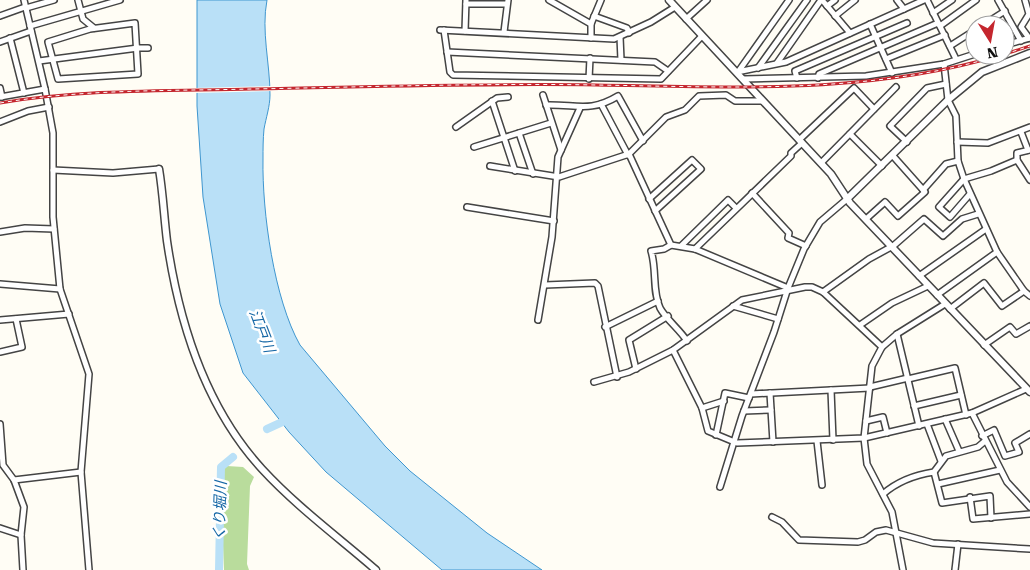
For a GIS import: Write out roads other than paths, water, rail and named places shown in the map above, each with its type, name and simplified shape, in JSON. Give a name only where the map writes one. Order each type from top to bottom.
[{"type":"street","points":[[24,0],[49,107],[54,140],[54,229],[60,289],[84,354],[89,380],[81,472],[89,570]]},
{"type":"street","points":[[0,16],[54,0]]},
{"type":"street","points":[[78,0],[83,19],[94,28]]},
{"type":"street","points":[[549,0],[591,24]]},
{"type":"street","points":[[591,38],[591,24],[601,0]]},
{"type":"street","points":[[669,0],[821,163],[836,180],[848,199],[866,219],[1028,391],[972,413],[864,438],[734,443],[706,428],[702,408],[674,350]]},
{"type":"street","points":[[686,19],[707,0]]},
{"type":"street","points":[[737,72],[789,0]]},
{"type":"street","points":[[758,68],[807,0]]},
{"type":"street","points":[[776,64],[822,0],[850,33]]},
{"type":"street","points":[[827,6],[835,0]]},
{"type":"street","points":[[835,16],[855,0]]},
{"type":"street","points":[[897,0],[904,9]]},
{"type":"street","points":[[737,72],[786,62],[926,0],[956,59]]},
{"type":"street","points":[[933,13],[952,0]]},
{"type":"street","points":[[818,78],[819,74],[939,24],[976,0]]},
{"type":"street","points":[[998,0],[1021,41]]},
{"type":"street","points":[[1015,42],[1030,38],[1020,27],[1028,14],[1025,0]]},
{"type":"street","points":[[0,42],[30,28],[116,1]]},
{"type":"street","points":[[465,31],[466,2],[507,2],[504,32]]},
{"type":"street","points":[[675,7],[651,22],[614,39],[442,30],[450,72],[453,75],[661,79],[702,36]]},
{"type":"street","points":[[999,15],[1005,11]]},
{"type":"street","points":[[594,16],[627,28],[629,33]]},
{"type":"street","points":[[135,23],[138,74],[58,79],[48,42],[94,28],[135,23]]},
{"type":"street","points":[[797,78],[795,71],[906,23]]},
{"type":"street","points":[[870,24],[892,73]]},
{"type":"street","points":[[886,59],[945,35]]},
{"type":"street","points":[[620,36],[621,60]]},
{"type":"street","points":[[950,46],[965,36]]},
{"type":"street","points":[[10,38],[24,93]]},
{"type":"street","points":[[39,61],[148,48]]},
{"type":"street","points":[[447,52],[655,62],[668,71]]},
{"type":"street","points":[[720,487],[744,411],[788,289],[806,246],[820,222],[848,199],[948,100],[990,67],[1030,53]]},
{"type":"street","points":[[744,80],[892,73],[944,64],[965,57]]},
{"type":"street","points":[[589,79],[590,58]]},
{"type":"street","points":[[944,64],[948,100],[956,116],[958,162],[964,179],[978,214],[998,252],[1024,291],[1030,296]]},
{"type":"street","points":[[907,142],[890,126],[927,88],[946,84]]},
{"type":"street","points":[[821,163],[896,86]]},
{"type":"street","points":[[0,88],[1,97],[45,89]]},
{"type":"street","points":[[695,249],[854,88],[874,109]]},
{"type":"street","points":[[543,95],[560,150]]},
{"type":"street","points":[[490,166],[556,177],[628,155],[666,117],[685,110],[699,96],[726,95],[735,101],[762,101]]},
{"type":"street","points":[[546,105],[567,104],[580,108],[602,104],[618,96],[643,141]]},
{"type":"street","points":[[456,127],[492,101],[508,97]]},
{"type":"street","points":[[492,101],[515,171]]},
{"type":"street","points":[[602,104],[672,245]]},
{"type":"street","points":[[0,122],[28,111],[49,107]]},
{"type":"street","points":[[538,320],[546,285],[560,150],[580,108]]},
{"type":"street","points":[[474,148],[552,123]]},
{"type":"street","points":[[957,142],[988,143],[1030,127]]},
{"type":"street","points":[[1021,132],[1029,150],[1017,153],[1017,160],[1020,168],[1030,180]]},
{"type":"street","points":[[519,133],[533,174]]},
{"type":"street","points":[[850,134],[882,166]]},
{"type":"street","points":[[893,156],[923,190]]},
{"type":"street","points":[[649,199],[692,160],[701,169],[655,211]]},
{"type":"street","points":[[970,194],[950,217],[939,207],[964,179],[991,171],[1017,160]]},
{"type":"street","points":[[866,219],[885,202],[898,216],[925,192],[923,190],[946,164],[958,162]]},
{"type":"street","points":[[53,170],[113,173],[159,169],[168,241],[183,319],[221,412],[246,450],[269,477],[376,570]]},
{"type":"street","points":[[671,180],[679,189]]},
{"type":"street","points":[[752,193],[789,233],[788,238],[806,246]]},
{"type":"street","points":[[681,246],[728,200],[736,208]]},
{"type":"street","points":[[466,207],[554,221]]},
{"type":"street","points":[[823,292],[869,259],[892,247],[924,219],[943,236],[962,219],[978,214]]},
{"type":"street","points":[[0,232],[25,228],[54,229]]},
{"type":"street","points":[[919,276],[986,229]]},
{"type":"street","points":[[688,341],[661,309],[658,301],[656,265],[651,251],[664,249],[672,245],[695,249],[788,289]]},
{"type":"street","points":[[937,296],[998,252]]},
{"type":"street","points":[[546,285],[596,283],[617,377]]},
{"type":"street","points":[[903,570],[892,512],[868,469],[864,438],[872,366],[882,347],[897,334],[948,307],[984,283],[1002,306],[1024,291]]},
{"type":"street","points":[[0,284],[60,289]]},
{"type":"street","points":[[860,326],[892,304],[928,286]]},
{"type":"street","points":[[594,382],[617,377],[636,370],[674,350],[742,300],[788,289],[812,287],[823,292],[882,347]]},
{"type":"street","points":[[605,328],[658,301]]},
{"type":"street","points":[[733,306],[778,319]]},
{"type":"street","points":[[0,320],[69,314]]},
{"type":"street","points":[[636,370],[629,340],[668,316]]},
{"type":"street","points":[[0,352],[22,347],[16,319]]},
{"type":"street","points":[[984,345],[1010,327],[1016,334],[1030,326]]},
{"type":"street","points":[[897,334],[919,426]]},
{"type":"street","points":[[716,435],[725,393],[750,396],[770,392],[870,387],[955,368],[966,414]]},
{"type":"street","points":[[832,390],[833,440]]},
{"type":"street","points":[[770,392],[773,442]]},
{"type":"street","points":[[914,406],[961,395]]},
{"type":"street","points":[[702,408],[724,401]]},
{"type":"street","points":[[744,411],[771,410]]},
{"type":"street","points":[[972,413],[1007,482],[1030,507]]},
{"type":"street","points":[[866,421],[883,417],[887,433]]},
{"type":"street","points":[[945,419],[960,451]]},
{"type":"street","points":[[0,424],[2,466],[14,480],[24,507],[21,535],[23,570]]},
{"type":"street","points":[[927,424],[941,461]]},
{"type":"street","points":[[934,472],[946,456],[978,447],[984,438],[994,430],[1004,456],[1019,452],[1016,444],[1030,434]]},
{"type":"street","points":[[817,441],[822,485]]},
{"type":"street","points":[[938,484],[1000,470]]},
{"type":"street","points":[[14,480],[81,472]]},
{"type":"street","points":[[882,494],[902,481],[918,474],[934,472]]},
{"type":"street","points":[[934,472],[942,503],[970,497],[990,496],[991,518]]},
{"type":"street","points":[[970,497],[972,519],[1030,514]]},
{"type":"street","points":[[772,517],[782,522],[798,540],[858,542],[880,531],[897,532],[933,543],[1030,549]]},
{"type":"street","points":[[0,528],[21,535]]},
{"type":"street","points":[[955,570],[958,544]]},
{"type":"water","name":"江戸川","points":[[197,0],[267,0],[265,35],[270,95],[263,136],[263,180],[267,229],[271,255],[283,304],[300,345],[385,446],[410,471],[487,533],[542,570],[442,570],[326,472],[289,432],[243,373],[220,304],[203,197],[197,106]]},
{"type":"waterway","name":"くり堀川","points":[[267,429],[291,418]]},
{"type":"waterway","name":"くり堀川","points":[[219,570],[221,467],[233,457]]},
{"type":"railway","points":[[1015,51],[1030,46]]},
{"type":"railway","points":[[0,103],[63,95],[157,91],[510,84],[698,87],[800,86],[851,83],[901,77],[965,64]]}]
